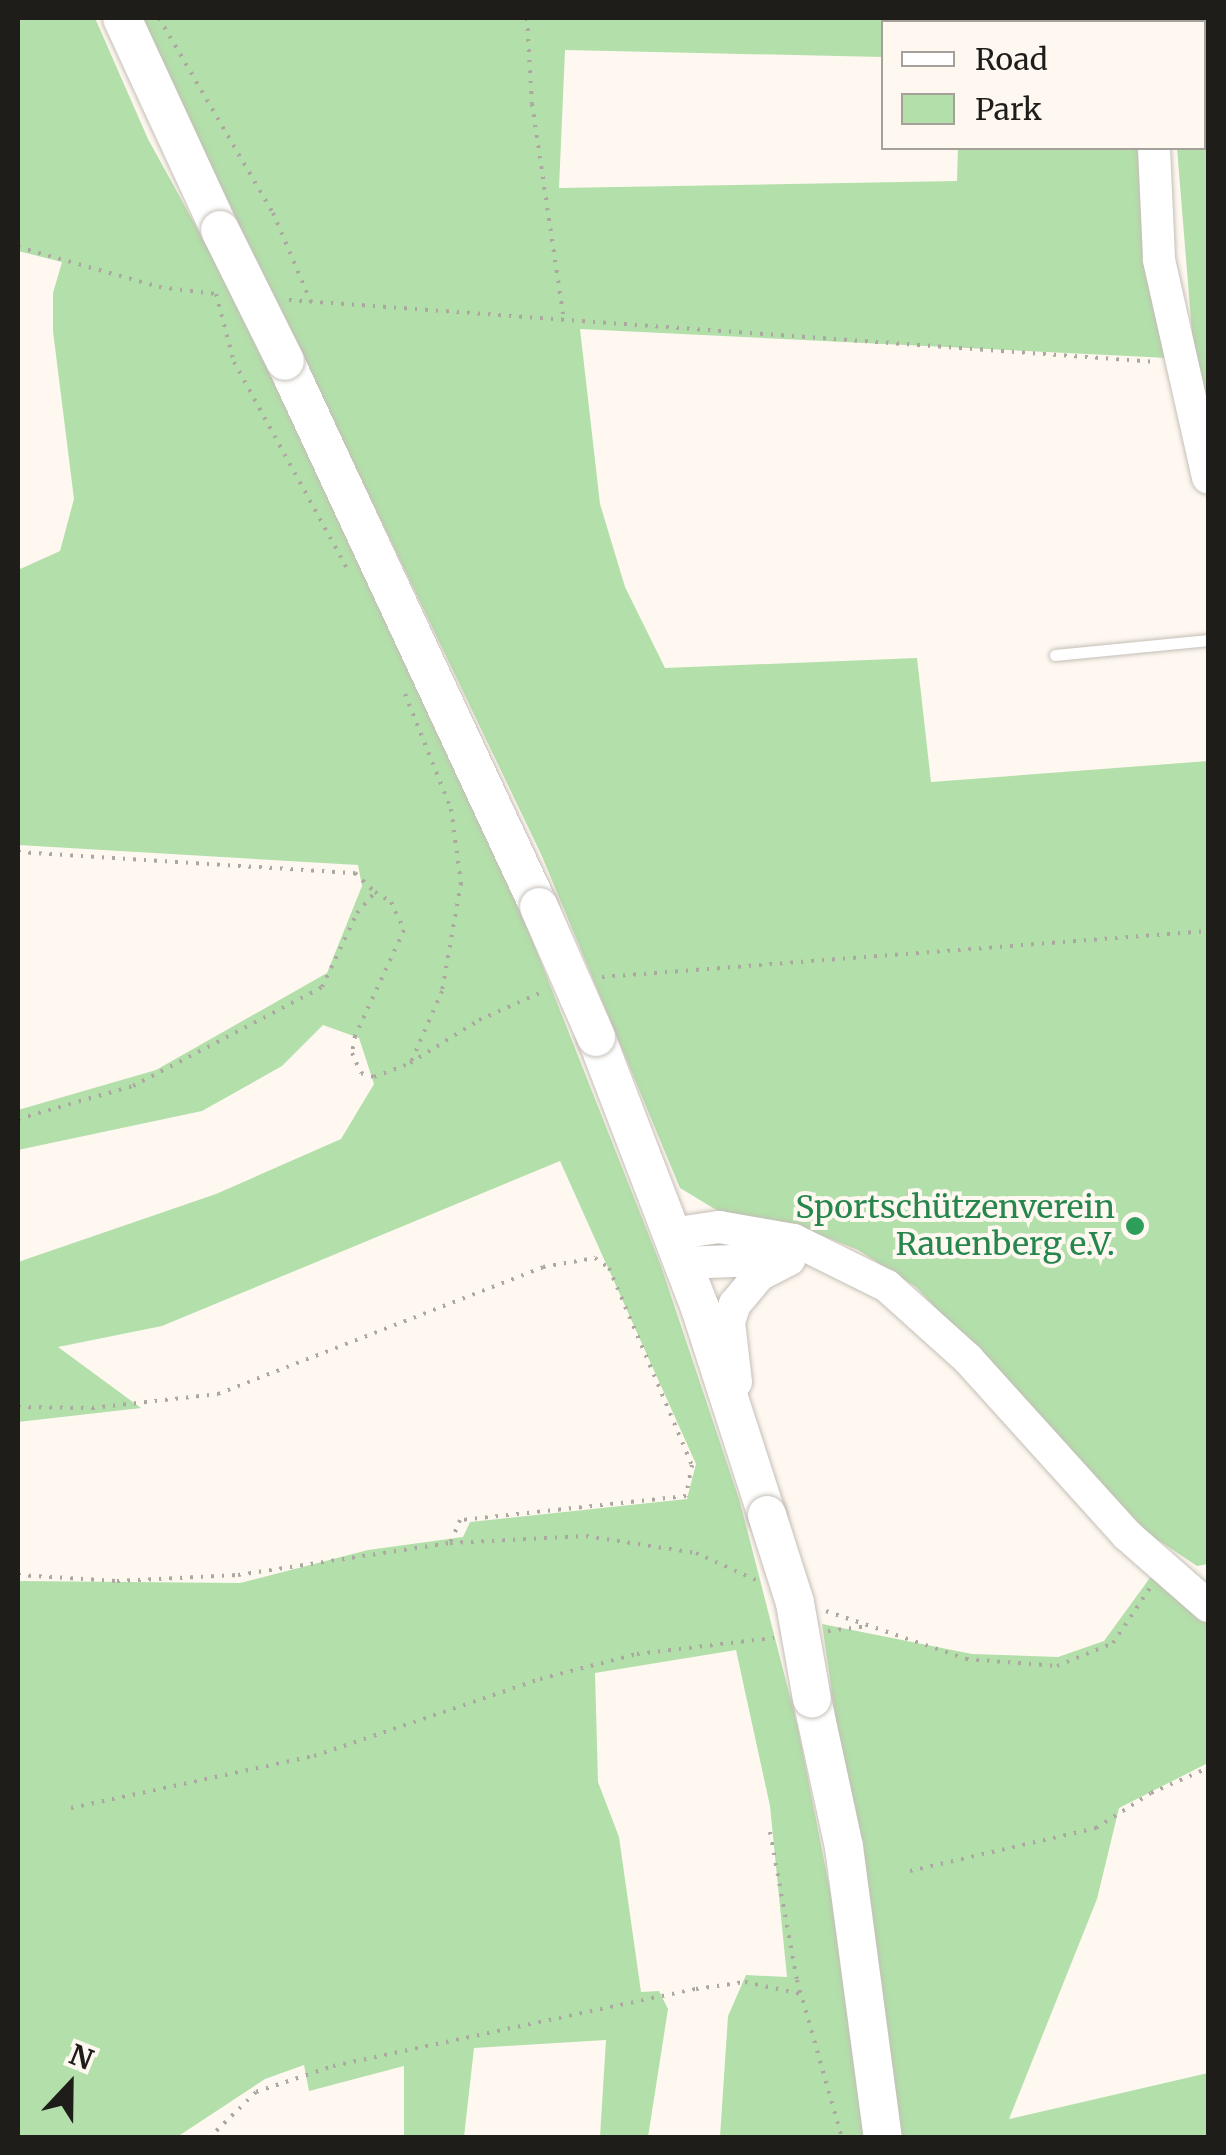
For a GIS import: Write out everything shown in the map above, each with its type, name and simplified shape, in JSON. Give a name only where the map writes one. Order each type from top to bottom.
[{"type":"main road","points":[[122,18],[539,907],[596,1037],[676,1248],[795,1603],[844,1847],[883,2138]]},
{"type":"street","points":[[1154,150],[1159,260],[1178,363],[1208,478]]},
{"type":"street","points":[[676,1248],[705,1226],[742,1230],[805,1244],[864,1271],[930,1320],[1189,1577],[1208,1606]]},
{"type":"street","points":[[676,1248],[864,1271]]},
{"type":"street","points":[[740,1435],[728,1322],[759,1275],[789,1260]]},
{"type":"lane","points":[[1055,655],[1208,640]]},
{"type":"path","points":[[159,18],[273,213],[311,302]]},
{"type":"path","points":[[528,18],[532,104],[564,322]]},
{"type":"path","points":[[18,247],[159,287],[231,295]]},
{"type":"path","points":[[216,294],[234,362],[352,578]]},
{"type":"path","points":[[284,300],[1178,363]]},
{"type":"path","points":[[401,684],[451,808],[461,883],[442,991],[410,1064]]},
{"type":"path","points":[[18,852],[355,873],[391,902],[404,930],[352,1053],[361,1073],[374,1077],[410,1064],[478,1020],[552,989]]},
{"type":"path","points":[[18,1119],[134,1086],[322,987],[357,913],[375,892]]},
{"type":"path","points":[[591,980],[1208,931]]},
{"type":"path","points":[[18,1407],[92,1408],[218,1394],[543,1266],[595,1258],[608,1268],[692,1465],[686,1496],[460,1520],[450,1544]]},
{"type":"path","points":[[18,1575],[117,1581],[238,1575],[450,1544],[586,1536],[696,1553],[763,1583]]},
{"type":"path","points":[[813,1605],[863,1627],[966,1659],[1057,1666],[1113,1643],[1189,1577]]},
{"type":"path","points":[[826,1632],[863,1627]]},
{"type":"path","points":[[71,1808],[314,1756],[540,1679],[637,1654],[788,1636]]},
{"type":"path","points":[[910,1871],[1096,1828],[1152,1792],[1208,1768]]},
{"type":"path","points":[[770,1832],[801,1994],[842,2138]]},
{"type":"path","points":[[209,2138],[256,2092],[332,2066],[696,1988],[745,1982],[801,1994]]},
{"type":"green space","points":[[18,18],[95,18],[148,139],[230,288],[464,767],[661,1266],[740,1502],[798,1728],[851,1997],[869,2137],[720,2137],[728,2016],[746,1975],[787,1977],[770,1806],[736,1650],[595,1673],[598,1782],[619,1837],[641,1992],[659,1991],[668,2009],[648,2137],[600,2137],[606,2040],[474,2048],[464,2137],[404,2137],[404,2066],[309,2091],[304,2065],[265,2079],[177,2137],[18,2137],[18,1581],[240,1583],[368,1550],[463,1537],[470,1522],[687,1499],[696,1464],[560,1161],[162,1326],[58,1347],[141,1408],[18,1422],[18,1262],[216,1194],[341,1139],[374,1084],[359,1038],[323,1025],[282,1066],[202,1111],[18,1150],[18,1110],[156,1070],[327,973],[362,886],[358,865],[18,845],[18,570],[60,551],[74,499],[53,331],[53,293],[62,262],[18,251]]},
{"type":"green space","points":[[140,18],[1143,18],[881,20],[881,57],[565,50],[559,188],[957,181],[958,150],[1139,150],[1168,358],[580,329],[600,504],[625,587],[665,668],[917,658],[931,782],[1208,761],[1208,1564],[1197,1566],[1149,1534],[916,1287],[858,1250],[821,1235],[723,1214],[680,1188],[541,854]]},
{"type":"green space","points":[[1179,18],[1208,18],[1208,404],[1194,357],[1177,150],[1206,150],[1206,20]]},
{"type":"green space","points":[[1152,1575],[1208,1615],[1208,1763],[1119,1808],[1097,1899],[1009,2119],[1208,2073],[1208,2137],[896,2137],[822,1624],[972,1654],[1058,1657],[1104,1641]]},
{"type":"place","name":"Sportschützenverein Rauenberg e.V.","points":[[1135,1226]]}]
